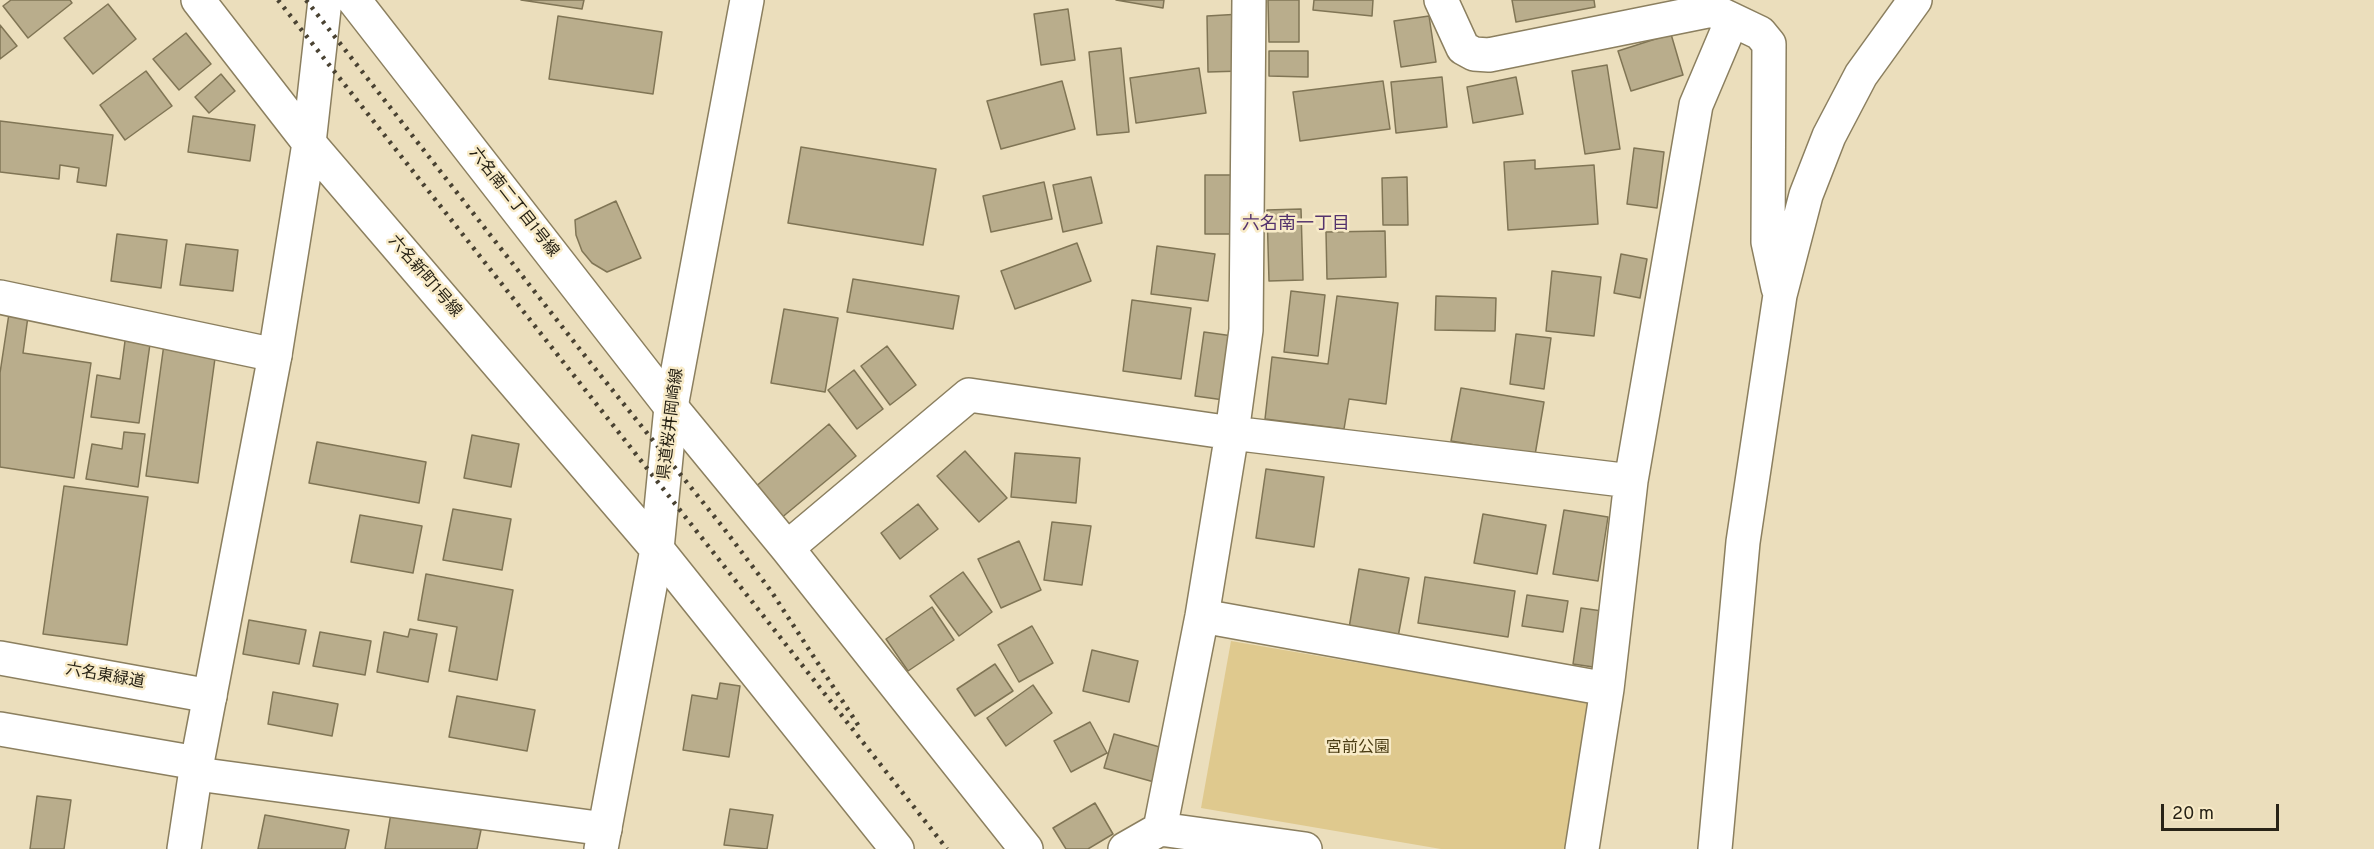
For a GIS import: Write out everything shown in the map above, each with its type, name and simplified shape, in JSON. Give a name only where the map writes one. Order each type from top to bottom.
[{"type":"street","name":"六名新町1号線","points":[[198,0],[309,143],[657,549],[897,849]]},
{"type":"street","points":[[184,849],[210,696],[275,355],[309,143],[326,0]]},
{"type":"street","name":"六名南二丁目1号線","points":[[354,0],[671,407],[788,548],[1026,849]]},
{"type":"street","name":"県道桜井岡崎線","points":[[603,839],[657,549],[671,407],[747,0]]},
{"type":"street","points":[[1160,829],[1202,616],[1232,433],[1246,330],[1249,0]]},
{"type":"street","points":[[1441,0],[1463,48],[1474,54],[1489,55],[1712,10],[1742,15],[1769,44],[1768,242],[1780,295]]},
{"type":"street","points":[[1715,849],[1743,542],[1780,295],[1806,195],[1829,136],[1861,75],[1915,0]]},
{"type":"street","points":[[1582,849],[1607,689],[1631,481],[1696,105],[1742,15]]},
{"type":"street","points":[[0,297],[275,355]]},
{"type":"street","points":[[788,548],[969,395],[1232,433],[1631,481]]},
{"type":"street","points":[[1202,616],[1607,689]]},
{"type":"street","name":"六名東緑道","points":[[0,658],[210,696]]},
{"type":"street","points":[[0,729],[197,769],[603,839]]},
{"type":"street","points":[[1125,849],[1160,829],[1305,849]]},
{"type":"green space","name":"宮前公園","points":[[1231,641],[1593,703],[1567,849],[1441,849],[1201,808]]},
{"type":"building","points":[[11,0],[70,0],[72,3],[28,38],[3,6]]},
{"type":"building","points":[[521,0],[584,0],[582,9]]},
{"type":"building","points":[[1116,0],[1164,0],[1163,8]]},
{"type":"building","points":[[1268,0],[1299,0],[1299,42],[1269,42]]},
{"type":"building","points":[[1314,0],[1373,0],[1372,16],[1313,10]]},
{"type":"building","points":[[1512,0],[1594,0],[1595,7],[1516,22]]},
{"type":"building","points":[[108,4],[136,39],[93,74],[64,38]]},
{"type":"building","points":[[1068,9],[1075,60],[1041,65],[1034,14]]},
{"type":"building","points":[[1241,14],[1242,71],[1208,72],[1207,16]]},
{"type":"building","points":[[558,16],[662,32],[653,94],[549,79]]},
{"type":"building","points":[[1429,16],[1436,62],[1401,67],[1394,21]]},
{"type":"building","points":[[0,25],[17,46],[0,59]]},
{"type":"building","points":[[186,33],[211,64],[179,90],[153,59]]},
{"type":"building","points":[[1671,34],[1683,75],[1631,91],[1618,51]]},
{"type":"building","points":[[1121,48],[1129,132],[1097,135],[1089,52]]},
{"type":"building","points":[[1269,51],[1308,51],[1308,77],[1269,76]]},
{"type":"building","points":[[1607,65],[1620,149],[1585,154],[1572,71]]},
{"type":"building","points":[[1199,68],[1206,113],[1136,123],[1130,78]]},
{"type":"building","points":[[146,71],[172,106],[125,140],[100,105]]},
{"type":"building","points":[[221,74],[235,91],[209,113],[195,97]]},
{"type":"building","points":[[1442,77],[1447,127],[1396,133],[1391,82]]},
{"type":"building","points":[[1516,77],[1523,114],[1473,123],[1467,87]]},
{"type":"building","points":[[1062,81],[1075,129],[1001,149],[987,101]]},
{"type":"building","points":[[1383,81],[1390,129],[1300,141],[1293,92]]},
{"type":"building","points":[[193,116],[255,125],[250,161],[188,152]]},
{"type":"building","points":[[0,121],[113,135],[106,186],[77,182],[79,168],[60,165],[59,179],[0,172]]},
{"type":"building","points":[[801,147],[936,169],[923,245],[788,223]]},
{"type":"building","points":[[1634,148],[1664,152],[1657,208],[1627,204]]},
{"type":"building","points":[[1535,160],[1535,169],[1594,165],[1598,224],[1508,230],[1504,162]]},
{"type":"building","points":[[1205,175],[1231,175],[1231,234],[1205,234]]},
{"type":"building","points":[[1091,177],[1102,223],[1063,232],[1053,185]]},
{"type":"building","points":[[1407,177],[1408,225],[1383,225],[1382,178]]},
{"type":"building","points":[[1044,182],[1052,219],[991,232],[983,196]]},
{"type":"building","points":[[616,201],[641,258],[607,272],[592,263],[582,251],[576,235],[575,220]]},
{"type":"building","points":[[1301,209],[1303,280],[1269,281],[1267,210]]},
{"type":"building","points":[[1385,231],[1386,277],[1327,279],[1326,232]]},
{"type":"building","points":[[117,234],[167,240],[161,288],[111,281]]},
{"type":"building","points":[[1077,243],[1091,281],[1015,309],[1001,271]]},
{"type":"building","points":[[186,244],[238,250],[233,291],[180,285]]},
{"type":"building","points":[[1157,246],[1215,254],[1208,301],[1151,294]]},
{"type":"building","points":[[1621,254],[1647,259],[1640,298],[1614,293]]},
{"type":"building","points":[[1552,271],[1601,277],[1594,336],[1546,331]]},
{"type":"building","points":[[853,279],[959,296],[953,329],[847,312]]},
{"type":"building","points":[[1291,291],[1325,295],[1318,356],[1284,352]]},
{"type":"building","points":[[1337,296],[1398,303],[1386,404],[1349,399],[1344,429],[1265,419],[1272,357],[1328,364]]},
{"type":"building","points":[[1436,296],[1496,298],[1495,331],[1435,330]]},
{"type":"building","points":[[1132,300],[1191,308],[1181,379],[1123,371]]},
{"type":"building","points":[[10,307],[29,309],[23,353],[91,363],[74,478],[0,467],[0,373]]},
{"type":"building","points":[[784,309],[838,318],[825,392],[771,383]]},
{"type":"building","points":[[1204,332],[1233,336],[1224,400],[1195,396]]},
{"type":"building","points":[[1516,334],[1551,338],[1544,389],[1510,384]]},
{"type":"building","points":[[125,341],[150,344],[139,423],[91,417],[97,375],[120,379]]},
{"type":"building","points":[[164,344],[216,351],[198,483],[146,476]]},
{"type":"building","points":[[887,346],[916,385],[890,405],[861,366]]},
{"type":"building","points":[[854,370],[883,409],[857,429],[828,390]]},
{"type":"building","points":[[1461,388],[1544,402],[1535,455],[1451,441]]},
{"type":"building","points":[[829,424],[856,456],[780,519],[754,488]]},
{"type":"building","points":[[124,432],[145,434],[138,487],[86,479],[92,444],[122,449]]},
{"type":"building","points":[[472,435],[519,444],[511,487],[464,478]]},
{"type":"building","points":[[317,442],[426,462],[419,503],[309,483]]},
{"type":"building","points":[[965,451],[1007,498],[979,522],[937,476]]},
{"type":"building","points":[[1015,453],[1080,458],[1076,503],[1011,497]]},
{"type":"building","points":[[1266,469],[1324,477],[1314,547],[1256,538]]},
{"type":"building","points":[[64,486],[148,497],[127,645],[43,634]]},
{"type":"building","points":[[918,504],[938,529],[900,559],[881,533]]},
{"type":"building","points":[[453,509],[511,519],[502,570],[443,560]]},
{"type":"building","points":[[1564,510],[1608,517],[1598,581],[1553,574]]},
{"type":"building","points":[[1483,514],[1546,525],[1537,574],[1474,563]]},
{"type":"building","points":[[360,515],[422,526],[413,573],[351,562]]},
{"type":"building","points":[[1052,522],[1091,526],[1082,585],[1044,580]]},
{"type":"building","points":[[1019,541],[1041,590],[1001,608],[978,559]]},
{"type":"building","points":[[1359,569],[1409,578],[1398,637],[1349,628]]},
{"type":"building","points":[[963,572],[992,612],[959,636],[930,596]]},
{"type":"building","points":[[426,574],[513,590],[497,680],[449,671],[457,627],[418,620]]},
{"type":"building","points":[[1425,577],[1515,591],[1508,637],[1418,623]]},
{"type":"building","points":[[1527,595],[1568,601],[1563,632],[1522,626]]},
{"type":"building","points":[[932,607],[954,640],[908,671],[886,639]]},
{"type":"building","points":[[1581,608],[1609,612],[1600,668],[1573,664]]},
{"type":"building","points":[[249,620],[306,630],[299,664],[243,654]]},
{"type":"building","points":[[1032,626],[1053,663],[1019,682],[998,645]]},
{"type":"building","points":[[410,629],[437,634],[428,682],[377,672],[384,632],[408,637]]},
{"type":"building","points":[[320,632],[371,641],[365,675],[313,666]]},
{"type":"building","points":[[1092,650],[1138,661],[1129,702],[1083,691]]},
{"type":"building","points":[[995,664],[1013,691],[975,716],[957,689]]},
{"type":"building","points":[[720,683],[740,686],[729,757],[683,750],[692,695],[717,699]]},
{"type":"building","points":[[1033,685],[1052,713],[1006,746],[987,718]]},
{"type":"building","points":[[273,692],[338,704],[332,736],[268,724]]},
{"type":"building","points":[[457,696],[535,710],[527,751],[449,737]]},
{"type":"building","points":[[1090,722],[1107,753],[1071,772],[1054,741]]},
{"type":"building","points":[[1114,734],[1163,748],[1154,782],[1104,768]]},
{"type":"building","points":[[37,796],[71,800],[64,849],[30,849]]},
{"type":"building","points":[[1095,803],[1113,834],[1088,849],[1066,849],[1053,828]]},
{"type":"building","points":[[730,809],[773,815],[767,849],[724,845]]},
{"type":"building","points":[[391,813],[481,830],[477,849],[385,849]]},
{"type":"building","points":[[265,815],[349,830],[345,849],[258,849]]},
{"type":"railway","points":[[278,0],[947,849]]},
{"type":"railway","points":[[306,0],[589,361],[722,526],[771,591],[860,728]]},
{"type":"district","name":"六名南一丁目","points":[[1296,225]]}]
